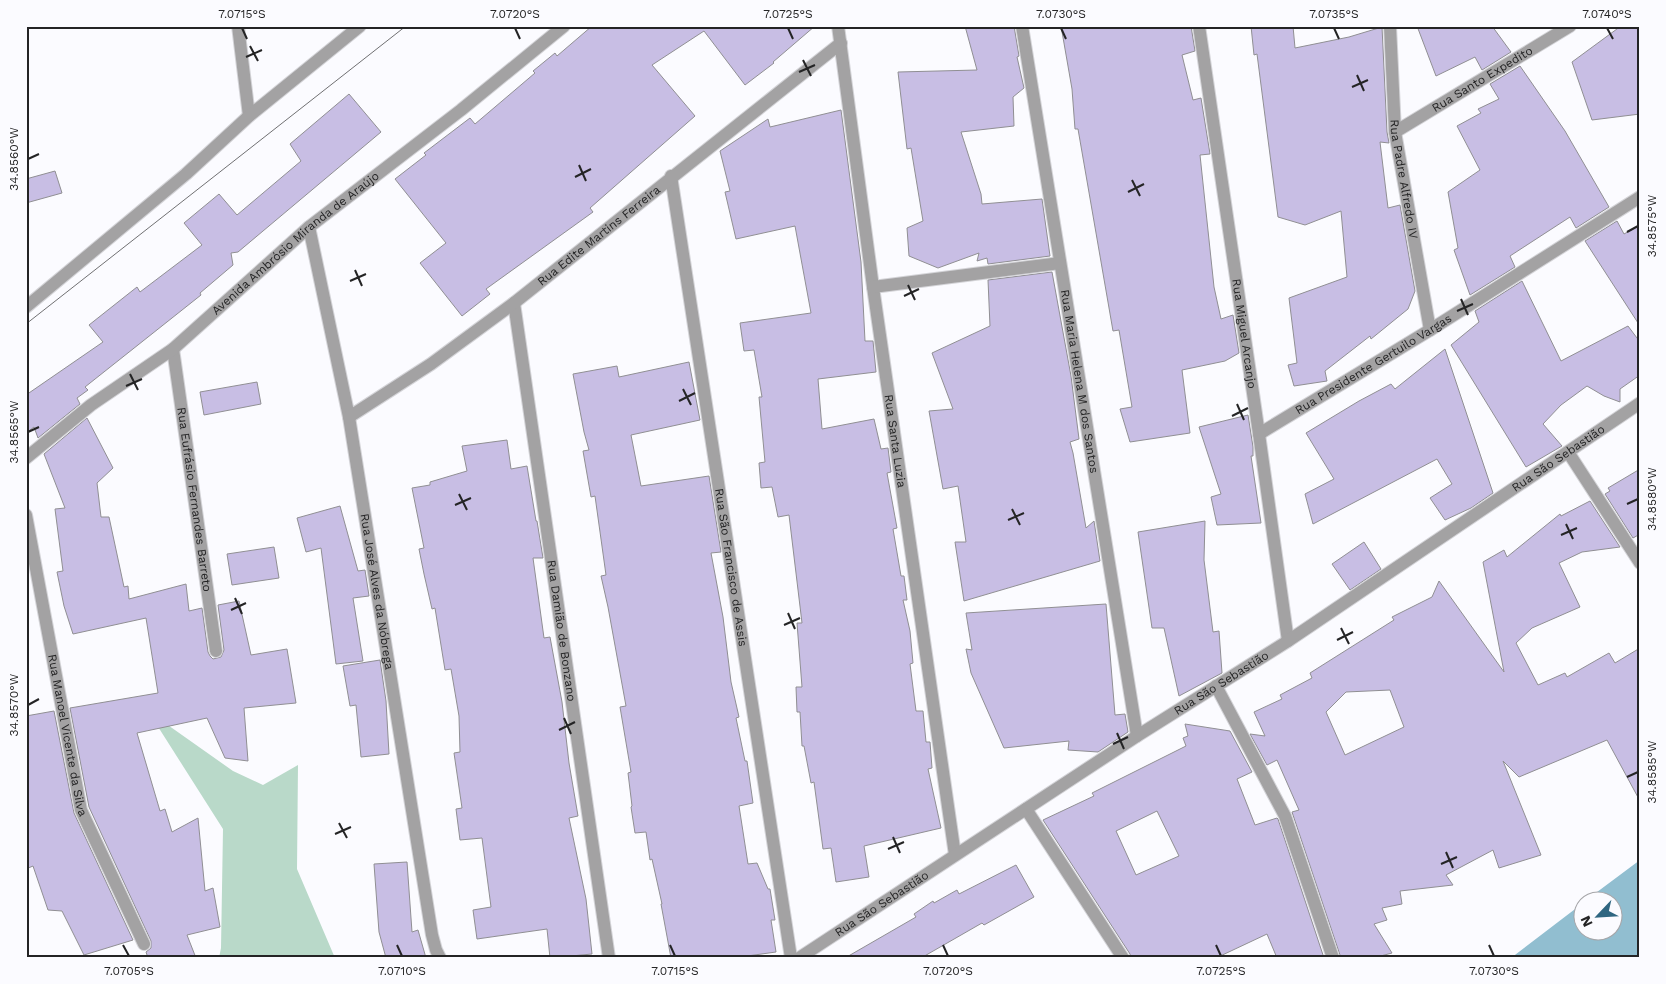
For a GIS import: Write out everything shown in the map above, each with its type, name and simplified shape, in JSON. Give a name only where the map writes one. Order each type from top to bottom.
[{"type":"street","points":[[238,26],[250,116]]},
{"type":"street","points":[[26,307],[186,174],[250,116],[360,26]]},
{"type":"street","name":"Avenida Ambrósio Miranda de Araújo","points":[[26,458],[91,405],[174,348],[309,227],[461,110],[564,26]]},
{"type":"street","name":"Rua Santa Luzia","points":[[838,26],[873,287],[956,855]]},
{"type":"street","name":"Rua Maria Helena M dos Santos","points":[[1022,26],[1137,736]]},
{"type":"street","name":"Rua Miguel Arcanjo","points":[[1200,26],[1288,642]]},
{"type":"street","name":"Rua Padre Alfredo IV","points":[[1390,26],[1395,132],[1430,330]]},
{"type":"street","name":"Rua Santo Expedito","points":[[1395,132],[1570,26]]},
{"type":"street","name":"Rua Edite Martins Ferreira","points":[[349,417],[431,364],[514,303],[671,176],[841,43]]},
{"type":"street","name":"Rua São Francisco de Assis","points":[[671,176],[791,958]]},
{"type":"street","name":"Rua Presidente Gertuilo Vargas","points":[[1259,434],[1430,330],[1640,197]]},
{"type":"street","name":"Rua José Alves da Nóbrega","points":[[309,227],[349,417],[432,935],[440,958]]},
{"type":"street","points":[[873,287],[1060,263]]},
{"type":"street","name":"Rua Damião de Bonzano","points":[[514,303],[609,958]]},
{"type":"street","name":"Rua Eufrásio Fernandes Barreto","points":[[174,348],[216,651]]},
{"type":"street","name":"Rua São Sebastião","points":[[798,958],[1137,736],[1288,642],[1640,403]]},
{"type":"street","points":[[1568,452],[1640,563]]},
{"type":"street","name":"Rua Manoel Vicente da Silva","points":[[26,515],[81,810],[144,944]]},
{"type":"street","points":[[1216,686],[1285,816],[1333,958]]},
{"type":"street","points":[[1026,809],[1123,958]]},
{"type":"green space","points":[[148,711],[233,771],[263,785],[298,765],[297,869],[335,958],[219,958],[221,948],[223,829]]},
{"type":"water","points":[[1640,860],[1640,958],[1511,958],[1574,910],[1574,942],[1624,942],[1624,892],[1597,892]]},
{"type":"building","points":[[592,26],[815,26],[774,63],[745,85],[704,31],[652,65],[695,116],[590,208],[593,212],[486,289],[490,294],[462,316],[420,263],[446,243],[395,179],[426,155],[424,153],[470,118],[475,124],[535,73],[533,71],[555,53],[557,56]]},
{"type":"building","points":[[965,26],[1014,26],[1019,56],[1017,57],[1024,88],[1013,97],[1014,126],[961,132],[981,194],[982,204],[1042,199],[1050,256],[988,264],[987,258],[977,261],[979,253],[938,268],[909,256],[907,228],[923,221],[911,148],[907,149],[898,72],[977,70]]},
{"type":"building","points":[[1061,26],[1191,26],[1195,51],[1182,55],[1193,100],[1201,98],[1210,154],[1200,155],[1214,287],[1221,319],[1233,315],[1239,353],[1225,361],[1182,370],[1190,433],[1130,442],[1120,409],[1132,407],[1119,330],[1113,331],[1078,129],[1075,129],[1072,89]]},
{"type":"building","points":[[1251,26],[1293,26],[1295,48],[1349,37],[1382,27],[1389,143],[1380,142],[1388,208],[1400,205],[1415,291],[1408,309],[1371,339],[1370,336],[1325,371],[1327,381],[1294,386],[1288,365],[1297,363],[1289,298],[1347,277],[1341,211],[1305,225],[1278,217],[1257,54],[1254,55]]},
{"type":"building","points":[[1417,26],[1492,26],[1511,52],[1482,70],[1475,57],[1436,76]]},
{"type":"building","points":[[1621,26],[1640,26],[1640,114],[1592,120],[1572,62]]},
{"type":"building","points":[[1520,66],[1565,131],[1609,207],[1576,228],[1570,217],[1510,256],[1515,267],[1470,295],[1454,250],[1458,248],[1448,192],[1480,170],[1457,126],[1481,113],[1478,109],[1499,99],[1490,84]]},
{"type":"building","points":[[349,94],[381,132],[238,252],[231,253],[233,265],[200,293],[201,295],[85,387],[88,390],[77,398],[80,404],[38,438],[34,427],[26,433],[26,395],[103,342],[89,325],[137,287],[140,292],[202,245],[184,223],[219,194],[237,215],[301,161],[290,144]]},
{"type":"building","points":[[841,110],[861,262],[865,341],[873,341],[876,372],[818,379],[822,429],[874,419],[881,449],[888,448],[891,472],[887,473],[897,528],[893,529],[901,576],[904,576],[907,600],[903,600],[910,631],[913,663],[910,664],[916,711],[923,711],[926,742],[930,742],[932,768],[928,769],[941,828],[864,846],[869,877],[836,882],[831,848],[823,849],[814,782],[811,783],[804,746],[802,746],[800,712],[797,712],[796,687],[802,687],[797,623],[802,623],[789,515],[778,517],[772,487],[761,488],[759,463],[765,462],[759,397],[762,397],[754,350],[744,351],[740,323],[811,313],[795,226],[736,239],[725,192],[730,191],[720,151],[768,119],[770,127]]},
{"type":"building","points":[[55,171],[62,193],[26,203],[26,179]]},
{"type":"building","points":[[1617,221],[1624,234],[1640,225],[1640,326],[1585,241]]},
{"type":"building","points":[[1052,272],[1071,376],[1079,439],[1070,442],[1086,528],[1094,521],[1100,561],[964,601],[955,542],[966,542],[958,486],[943,489],[929,411],[953,409],[932,353],[990,326],[988,280]]},
{"type":"building","points":[[1522,281],[1561,361],[1628,326],[1640,342],[1640,375],[1620,389],[1620,402],[1604,396],[1587,386],[1561,405],[1543,424],[1562,446],[1526,467],[1451,345],[1479,322],[1475,311]]},
{"type":"building","points":[[1445,349],[1493,493],[1471,508],[1445,520],[1430,498],[1452,484],[1437,459],[1313,524],[1305,494],[1334,479],[1306,433],[1391,384],[1395,389]]},
{"type":"building","points":[[689,362],[700,420],[631,435],[641,486],[709,476],[721,552],[711,553],[723,617],[731,682],[739,717],[736,718],[745,761],[747,761],[753,803],[739,806],[748,864],[757,863],[768,889],[770,889],[775,920],[771,920],[776,952],[733,958],[671,958],[662,904],[652,859],[650,860],[646,832],[635,833],[628,773],[631,772],[620,707],[626,706],[601,576],[606,575],[595,496],[591,497],[583,451],[589,450],[573,374],[617,366],[619,377]]},
{"type":"building","points":[[257,382],[261,404],[204,415],[200,392]]},
{"type":"building","points":[[1248,415],[1253,447],[1253,456],[1251,456],[1261,523],[1217,525],[1211,497],[1221,494],[1199,427]]},
{"type":"building","points":[[87,418],[113,468],[97,483],[101,517],[109,517],[124,587],[128,586],[129,599],[186,584],[189,611],[202,608],[208,652],[213,659],[221,657],[224,650],[218,605],[239,601],[251,655],[287,649],[296,703],[244,708],[248,761],[225,758],[207,718],[137,733],[160,811],[165,809],[172,832],[198,818],[205,891],[213,888],[220,927],[187,935],[196,958],[148,958],[146,952],[151,948],[151,941],[89,807],[70,708],[158,693],[146,618],[73,634],[64,606],[57,572],[63,571],[55,509],[65,508],[44,454]]},
{"type":"building","points":[[507,440],[511,469],[527,466],[537,521],[543,558],[533,558],[544,638],[550,637],[562,702],[569,763],[578,816],[569,818],[586,899],[592,954],[550,958],[547,929],[477,939],[473,910],[491,907],[482,838],[460,840],[456,809],[462,808],[454,753],[460,752],[459,716],[451,669],[445,670],[435,608],[432,609],[424,574],[419,549],[424,548],[412,488],[430,485],[430,482],[467,471],[462,446]]},
{"type":"building","points":[[1640,469],[1640,534],[1633,538],[1605,494],[1610,491],[1608,488]]},
{"type":"building","points":[[1590,501],[1620,547],[1582,552],[1559,563],[1580,607],[1532,628],[1516,643],[1538,685],[1565,673],[1567,677],[1609,653],[1615,663],[1640,648],[1640,801],[1607,740],[1519,777],[1503,761],[1541,855],[1499,868],[1493,850],[1446,875],[1453,885],[1400,891],[1402,904],[1382,908],[1387,920],[1374,924],[1392,953],[1373,958],[1341,958],[1292,812],[1299,810],[1277,760],[1267,765],[1250,734],[1265,736],[1254,712],[1282,699],[1280,695],[1312,678],[1310,673],[1394,620],[1392,617],[1432,597],[1439,581],[1504,672],[1483,562],[1504,550],[1507,557],[1560,514],[1561,516]],"holes":[[[1390,690],[1404,727],[1345,755],[1326,712],[1346,692]]]},
{"type":"building","points":[[340,506],[358,571],[365,570],[369,596],[353,598],[363,661],[336,664],[321,548],[306,552],[297,518]]},
{"type":"building","points":[[1205,521],[1204,560],[1213,632],[1219,631],[1222,673],[1179,696],[1164,628],[1152,628],[1138,532]]},
{"type":"building","points":[[1364,542],[1381,569],[1350,590],[1332,564]]},
{"type":"building","points":[[274,547],[279,578],[232,585],[227,554]]},
{"type":"building","points":[[1106,604],[1115,715],[1125,714],[1128,732],[1098,752],[1068,750],[1069,741],[1004,748],[971,673],[966,649],[972,650],[966,613]]},
{"type":"building","points":[[380,660],[386,701],[389,754],[361,757],[356,705],[350,706],[343,666]]},
{"type":"building","points":[[54,711],[74,813],[133,940],[84,955],[62,911],[48,910],[33,866],[26,869],[26,716]]},
{"type":"building","points":[[1185,724],[1230,731],[1252,772],[1237,779],[1255,825],[1278,819],[1324,958],[1277,958],[1267,934],[1216,958],[1131,958],[1043,820],[1094,796],[1092,793],[1186,746],[1183,738],[1188,736]],"holes":[[[1157,811],[1179,856],[1136,875],[1116,831]]]},
{"type":"building","points":[[407,862],[412,932],[418,930],[426,958],[386,958],[379,932],[374,864]]},
{"type":"building","points":[[1016,865],[1034,897],[984,925],[982,923],[921,958],[845,958],[916,917],[914,914],[933,901],[934,903],[957,890],[959,894]]},
{"type":"tram line","points":[[26,324],[406,26]]}]
